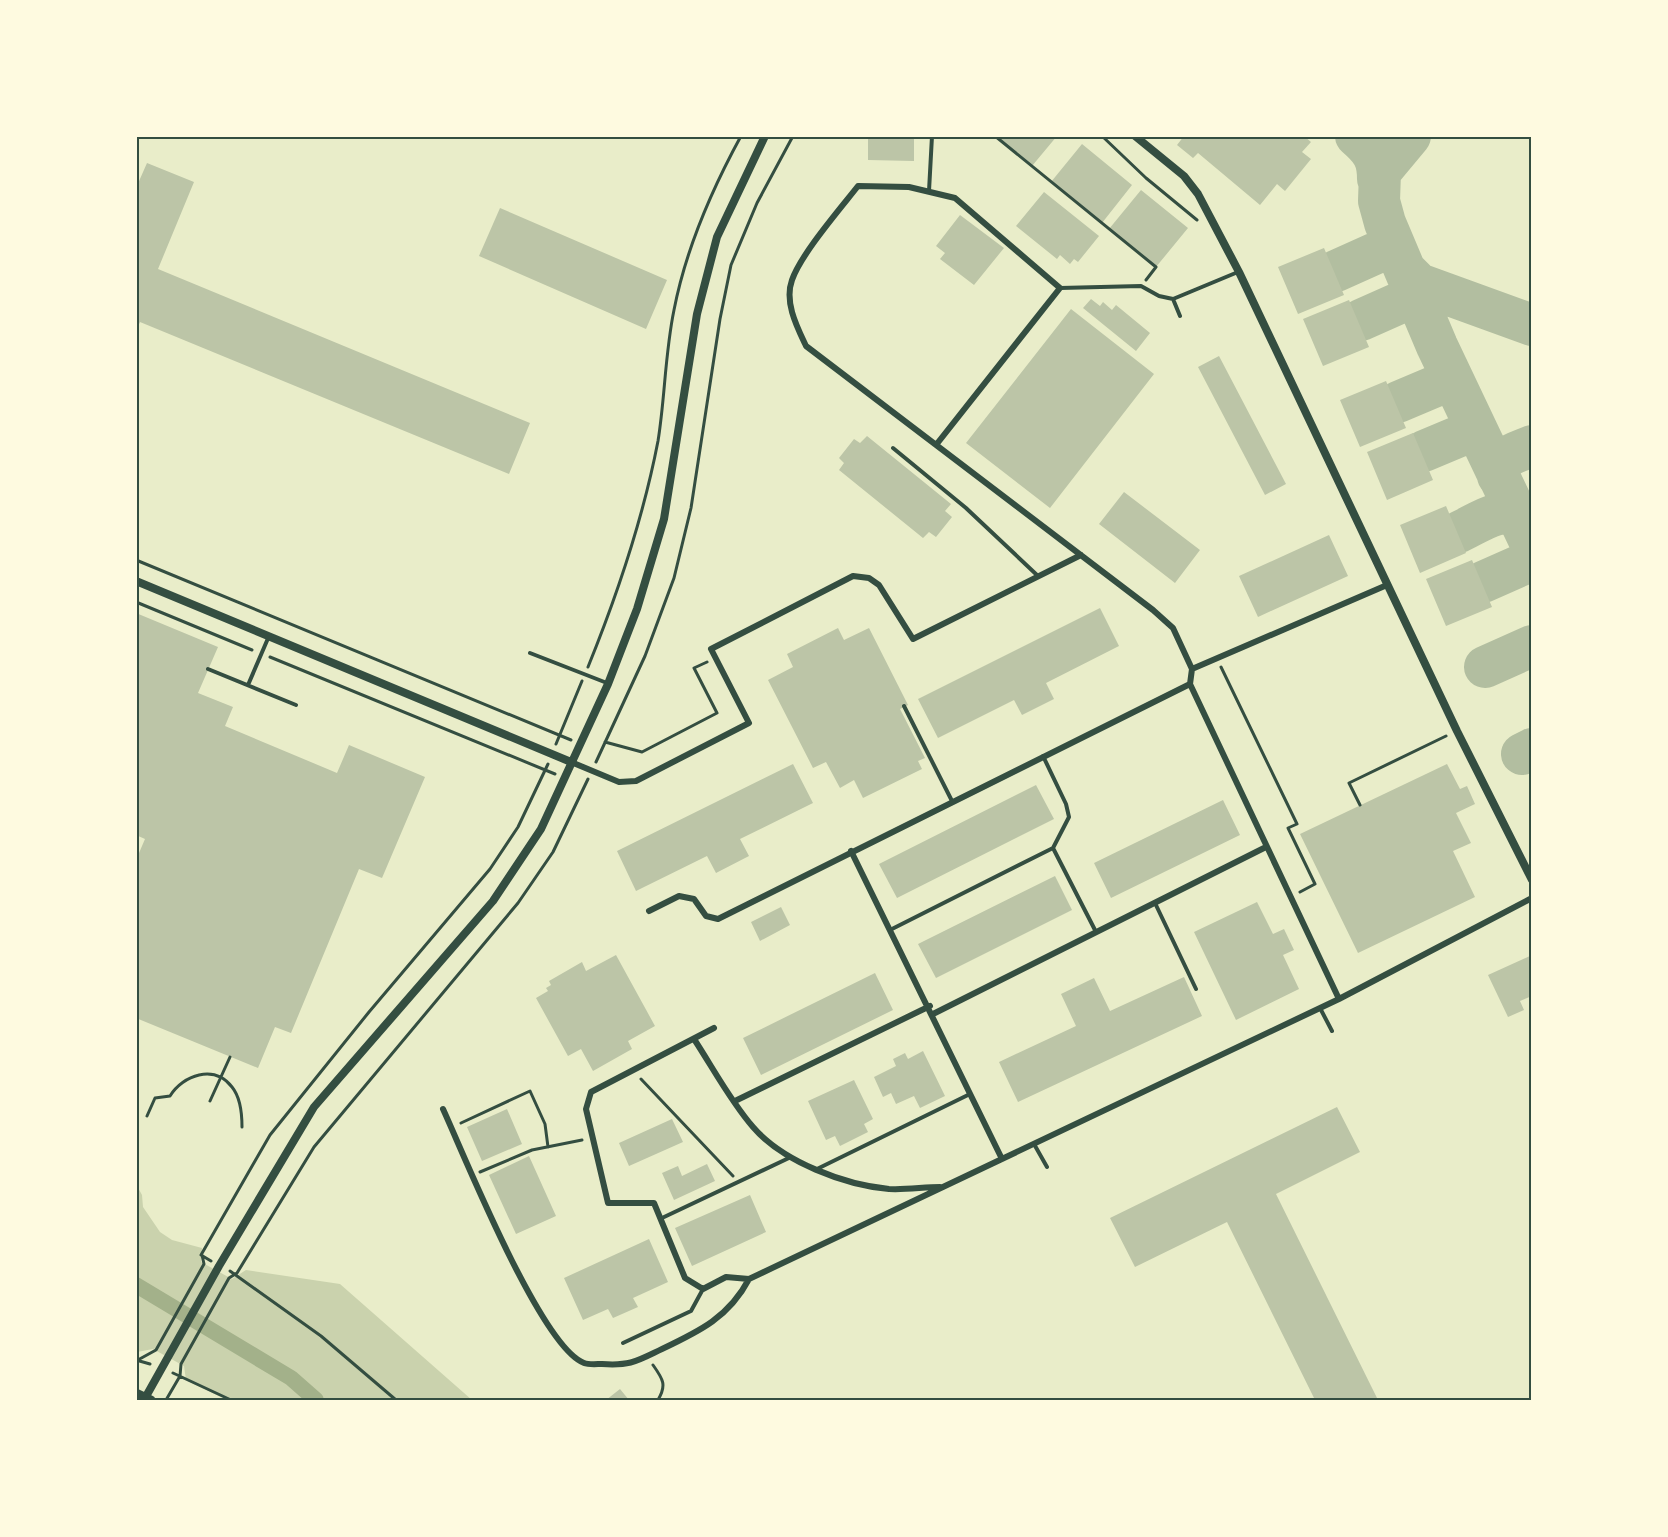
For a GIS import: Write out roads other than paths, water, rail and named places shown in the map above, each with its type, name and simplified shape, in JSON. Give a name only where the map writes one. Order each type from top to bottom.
[{"type":"street","points":[[144,1398],[314,1107],[493,901],[541,829],[608,684],[637,609],[664,519],[697,314],[717,237],[765,136]]},
{"type":"street","points":[[1135,136],[1184,176],[1198,194],[1239,272],[1457,731],[1532,880]]},
{"type":"street","points":[[936,445],[1060,288],[955,198],[909,186],[858,186],[810,250],[792,281],[793,320],[806,346],[936,445],[1081,555],[1173,628],[1192,669],[1191,684],[1339,999]]},
{"type":"street","points":[[136,581],[619,783],[636,781],[749,723],[711,649],[853,576],[869,578],[879,585],[913,639],[1081,555]]},
{"type":"street","points":[[1192,669],[1387,585]]},
{"type":"street","points":[[649,911],[679,896],[694,899],[706,916],[718,919],[1191,684]]},
{"type":"street","points":[[933,1014],[1266,847]]},
{"type":"street","points":[[851,851],[930,1006],[1002,1159]]},
{"type":"street","points":[[714,1028],[591,1092],[586,1109],[608,1203],[654,1203],[685,1278],[703,1289],[726,1277],[749,1279],[1339,999],[1532,898]]},
{"type":"street","points":[[735,1101],[930,1006]]},
{"type":"street","points":[[694,1040],[752,1127],[770,1144],[791,1157],[837,1177],[889,1189],[944,1186]]},
{"type":"street","points":[[443,1110],[523,1283],[561,1342],[584,1363],[627,1366],[708,1327],[739,1298],[749,1279]]},
{"type":"lane","points":[[929,191],[932,136]]},
{"type":"lane","points":[[1060,288],[1141,286],[1160,296],[1173,299],[1239,272]]},
{"type":"lane","points":[[1173,299],[1180,315]]},
{"type":"lane","points":[[893,448],[966,508],[1038,576]]},
{"type":"lane","points":[[248,685],[269,636]]},
{"type":"lane","points":[[530,653],[608,684]]},
{"type":"lane","points":[[208,669],[296,705]]},
{"type":"lane","points":[[904,706],[952,801]]},
{"type":"lane","points":[[890,930],[1053,848],[1068,817],[1066,804],[1043,756]]},
{"type":"lane","points":[[1053,848],[1096,932]]},
{"type":"lane","points":[[1155,903],[1196,988]]},
{"type":"lane","points":[[1320,1008],[1332,1031]]},
{"type":"lane","points":[[817,1169],[971,1093]]},
{"type":"lane","points":[[1034,1144],[1047,1167]]},
{"type":"lane","points":[[662,1218],[791,1157]]},
{"type":"lane","points":[[623,1343],[691,1311],[703,1289]]},
{"type":"waterway","points":[[136,1285],[291,1378],[316,1400]]}]
